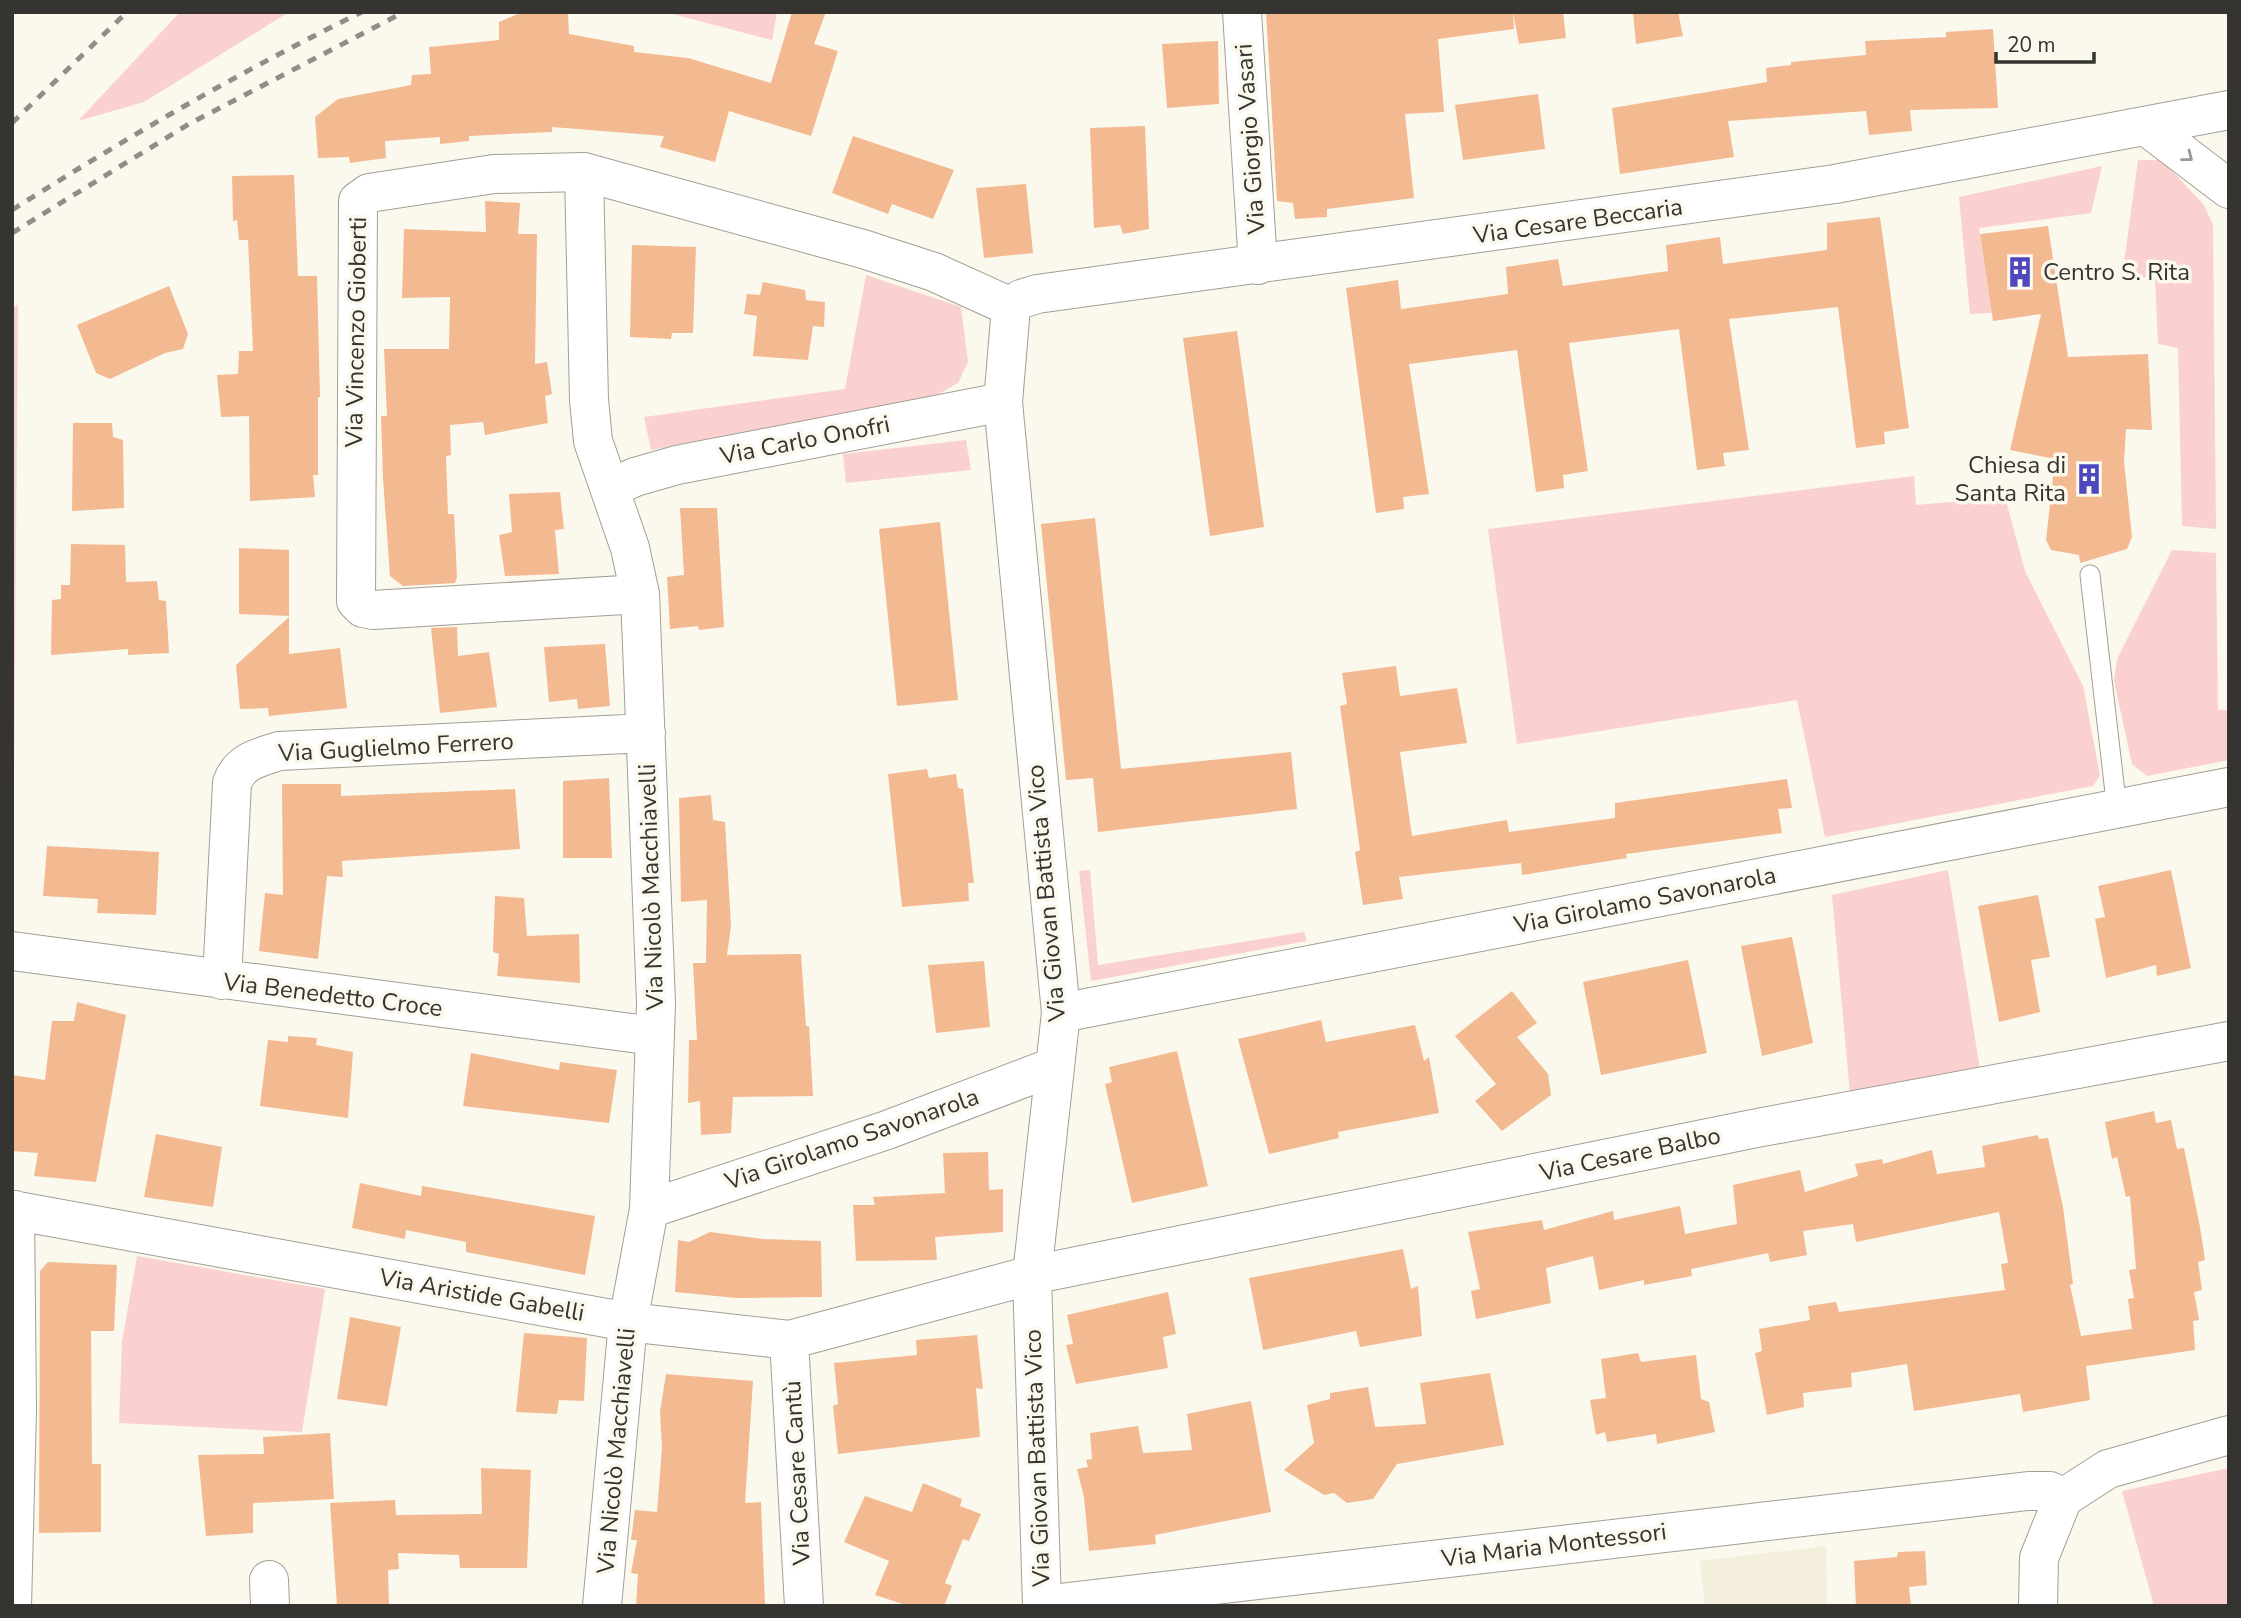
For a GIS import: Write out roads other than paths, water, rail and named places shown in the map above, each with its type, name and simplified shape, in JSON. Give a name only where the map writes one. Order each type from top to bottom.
[{"type":"street","name":"Via Giorgio Vasari","points":[[1242,12],[1258,265]]},
{"type":"street","name":"Via Cesare Beccaria","points":[[1011,307],[1020,299],[1037,294],[1835,184],[2229,110]]},
{"type":"street","points":[[2146,126],[2229,189]]},
{"type":"street","name":"Via Vincenzo Gioberti","points":[[640,594],[373,610],[363,608],[356,601],[358,201],[369,193],[494,174],[584,172],[863,249],[934,272],[1011,307]]},
{"type":"street","name":"Via Nicolò Macchiavelli","points":[[584,172],[589,400],[593,441],[630,548],[640,594],[656,1003],[649,1209],[628,1322],[602,1606]]},
{"type":"street","name":"Via Giovan Battista Vico","points":[[1011,307],[1003,402],[1061,1013],[1032,1275],[1042,1605]]},
{"type":"street","name":"Via Carlo Onofri","points":[[611,488],[635,477],[677,465],[1003,402]]},
{"type":"street","name":"Via Guglielmo Ferrero","points":[[222,980],[232,783],[237,770],[251,760],[279,751],[646,733]]},
{"type":"street","name":"Via Girolamo Savonarola","points":[[1061,1013],[2229,787]]},
{"type":"street","name":"Via Benedetto Croce","points":[[12,951],[654,1036]]},
{"type":"street","name":"Via Cesare Balbo","points":[[1032,1275],[1757,1128],[2229,1041]]},
{"type":"street","name":"Via Girolamo Savonarola","points":[[649,1209],[887,1130],[1053,1067]]},
{"type":"street","points":[[12,1606],[17,1410],[14,1210]]},
{"type":"street","name":"Via Aristide Gabelli","points":[[14,1210],[628,1322],[789,1340],[1032,1275]]},
{"type":"street","name":"Via Cesare Cantù","points":[[789,1340],[804,1606]]},
{"type":"street","points":[[2038,1606],[2039,1558],[2063,1498],[2108,1469],[2229,1435]]},
{"type":"street","name":"Via Maria Montessori","points":[[1042,1605],[2016,1492],[2050,1490],[2063,1498]]},
{"type":"lane","points":[[2090,575],[2117,810]]},
{"type":"railway","points":[[12,123],[127,12]]},
{"type":"railway","points":[[12,210],[184,106],[362,12]]},
{"type":"railway","points":[[12,233],[189,124],[404,12]]},
{"type":"place","name":"Centro S. Rita","points":[[2020,272]]},
{"type":"place","name":"Chiesa di Santa Rita","points":[[2089,479]]}]
